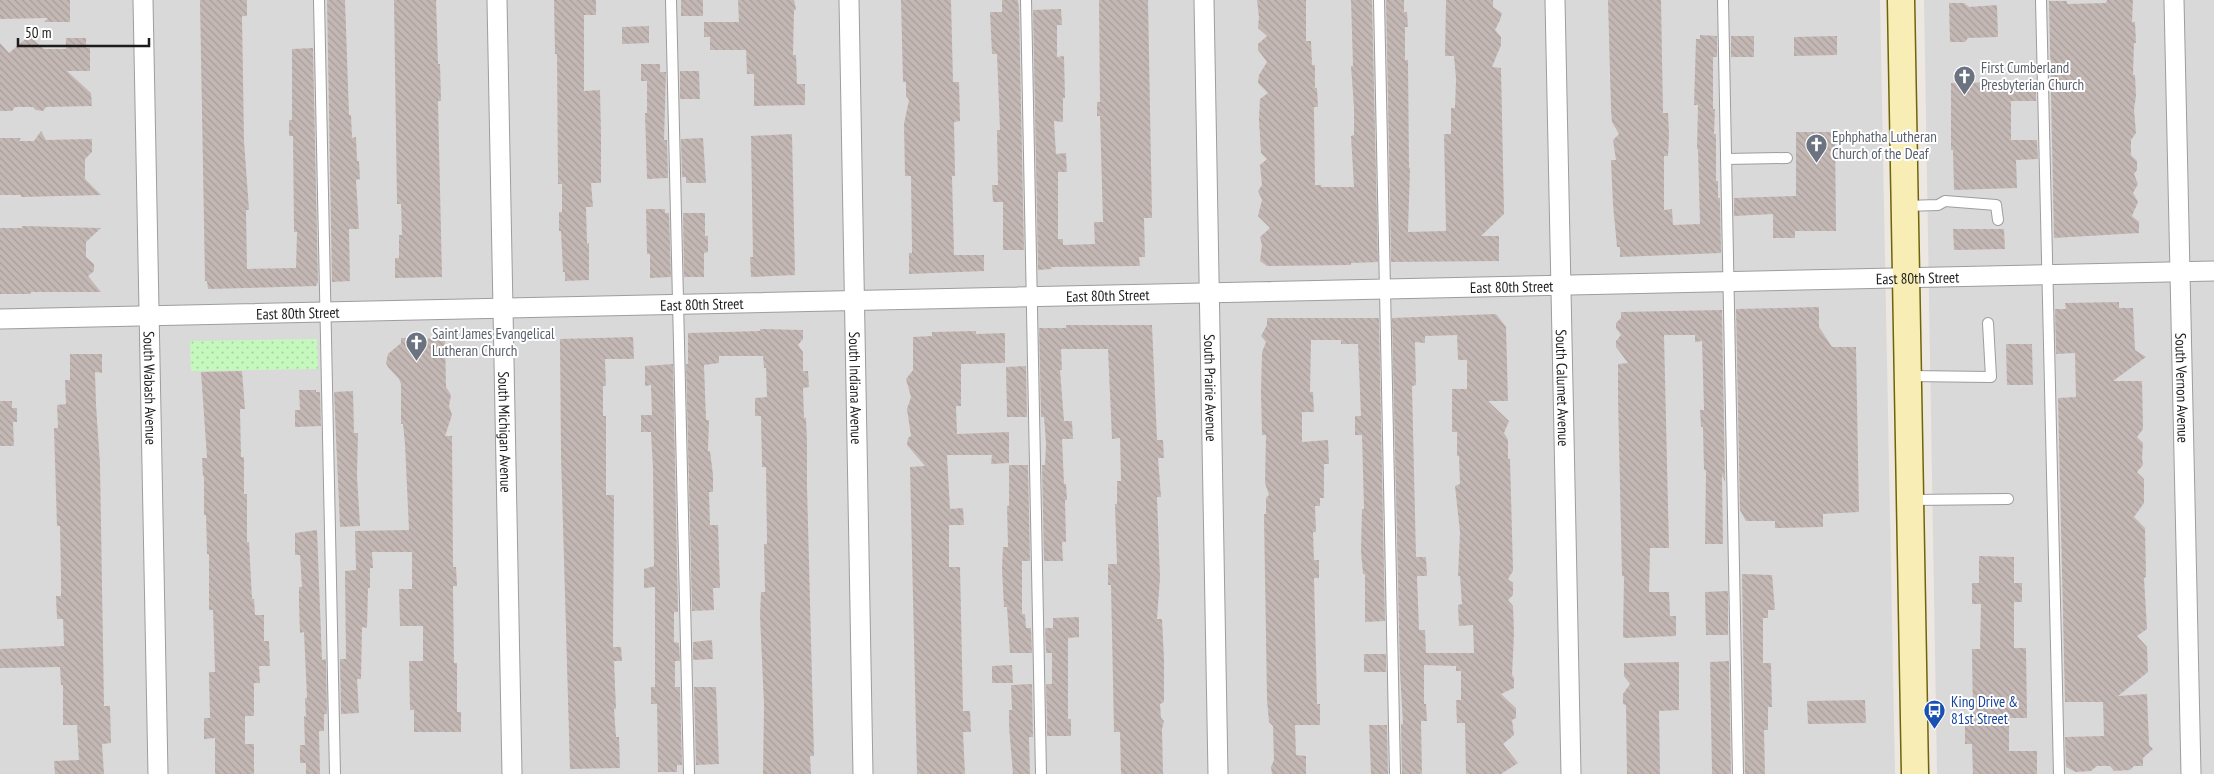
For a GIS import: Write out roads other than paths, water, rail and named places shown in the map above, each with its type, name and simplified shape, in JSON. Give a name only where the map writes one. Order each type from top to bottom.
[{"type":"street","name":"South Wabash Avenue","points":[[143,0],[158,774]]},
{"type":"street","name":"South Michigan Avenue","points":[[496,0],[512,774]]},
{"type":"street","name":"South Indiana Avenue","points":[[849,0],[863,774]]},
{"type":"street","name":"South Prairie Avenue","points":[[1204,0],[1218,774]]},
{"type":"street","name":"South Calumet Avenue","points":[[1555,0],[1571,774]]},
{"type":"street","points":[[1901,0],[1915,774]]},
{"type":"street","name":"South Vernon Avenue","points":[[2174,0],[2191,774]]},
{"type":"street","name":"East 80th Street","points":[[0,319],[2214,271]]},
{"type":"lane","points":[[319,0],[335,774]]},
{"type":"lane","points":[[670,0],[689,774]]},
{"type":"lane","points":[[1026,0],[1041,774]]},
{"type":"lane","points":[[1379,0],[1395,774]]},
{"type":"lane","points":[[1723,0],[1738,774]]},
{"type":"lane","points":[[2041,0],[2059,774]]},
{"type":"lane","points":[[1726,159],[1787,158]]},
{"type":"lane","points":[[1904,206],[1938,206],[1945,201],[1996,206],[1998,220]]},
{"type":"lane","points":[[1908,376],[1990,377],[1988,323]]},
{"type":"lane","points":[[1910,500],[2008,499]]},
{"type":"place","name":"First Cumberland Presbyterian Church","points":[[1965,95]]},
{"type":"place","name":"Ephphatha Lutheran Church of the Deaf","points":[[1816,164]]},
{"type":"place","name":"Saint James Evangelical Lutheran Church","points":[[416,361]]},
{"type":"place","name":"King Drive & 81st Street","points":[[1935,729]]}]
